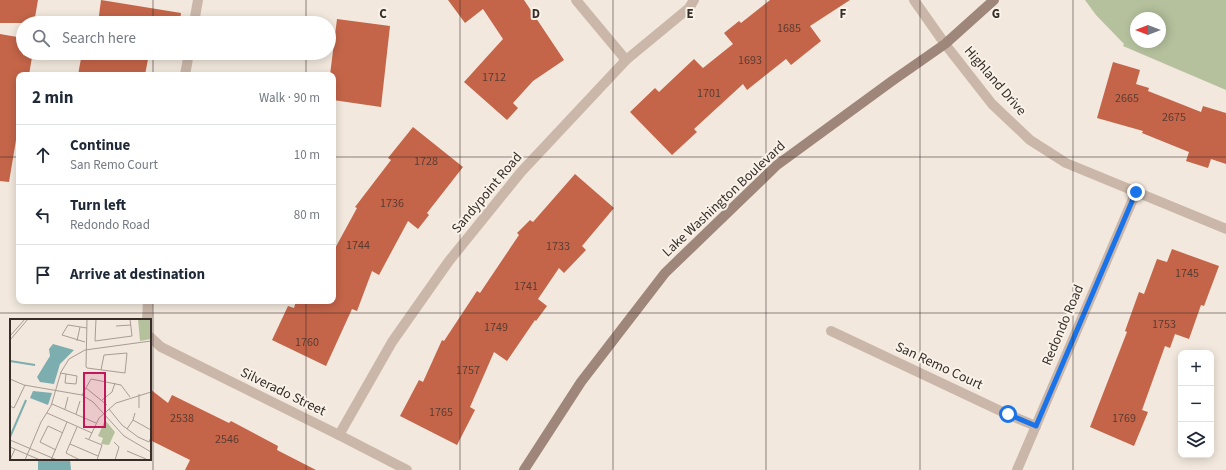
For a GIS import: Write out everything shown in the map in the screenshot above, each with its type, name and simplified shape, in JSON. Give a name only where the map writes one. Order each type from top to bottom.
[{"type":"street","points":[[195,16],[198,0]]},
{"type":"street","points":[[576,0],[626,60]]},
{"type":"street","name":"Sandypoint Road","points":[[339,435],[392,342],[449,261],[521,172],[626,60],[688,8],[694,0]]},
{"type":"street","name":"Highland Drive","points":[[914,0],[945,44],[992,104],[1030,140],[1066,163],[1226,229]]},
{"type":"street","name":"Lake Washington Boulevard","points":[[524,470],[581,382],[665,273],[778,165],[945,44],[994,0]]},
{"type":"street","points":[[186,72],[188,60]]},
{"type":"street","name":"Redondo Road","points":[[1017,470],[1136,192]]},
{"type":"street","points":[[147,319],[148,304]]},
{"type":"street","name":"San Remo Court","points":[[831,331],[1036,426]]},
{"type":"street","name":"Silverado Street","points":[[151,338],[161,347],[339,435],[406,470]]},
{"type":"green space","points":[[1085,0],[1226,0],[1226,90],[1123,46],[1124,44],[1096,15]]},
{"type":"water","points":[[38,460],[70,460],[71,470],[38,470]]},
{"type":"building","points":[[0,0],[38,0],[35,16],[16,16],[16,23],[0,23]]},
{"type":"building","points":[[101,0],[181,13],[181,16],[99,16]]},
{"type":"building","points":[[448,0],[524,0],[564,60],[533,81],[513,103],[518,108],[507,120],[464,82],[503,39],[483,9],[465,23]]},
{"type":"building","points":[[770,0],[850,0],[810,26],[821,41],[791,65],[786,59],[747,90],[743,84],[694,129],[697,132],[672,155],[630,112],[655,88],[659,92],[694,59],[703,68],[733,44],[724,33],[739,21],[741,23]]},
{"type":"building","points":[[337,19],[390,26],[381,107],[336,100],[336,72],[330,72],[332,60],[336,60]]},
{"type":"building","points":[[0,34],[16,37],[16,60],[32,60],[30,72],[16,72],[16,140],[9,182],[0,181]]},
{"type":"building","points":[[81,60],[148,60],[146,72],[79,72]]},
{"type":"building","points":[[1113,62],[1140,70],[1136,84],[1149,88],[1148,91],[1201,112],[1203,106],[1226,113],[1226,164],[1211,159],[1208,168],[1186,161],[1189,152],[1142,133],[1143,131],[1097,118]]},
{"type":"building","points":[[413,127],[463,167],[427,213],[429,215],[418,229],[408,221],[379,275],[372,271],[357,311],[352,309],[326,366],[272,340],[288,306],[294,308],[295,304],[336,304],[336,246],[357,208],[355,207],[391,160],[388,158]]},
{"type":"building","points":[[575,174],[614,208],[582,246],[586,250],[564,273],[559,268],[538,299],[547,306],[536,321],[535,320],[507,361],[494,352],[470,407],[475,410],[457,445],[400,416],[419,380],[423,382],[442,340],[444,341],[477,291],[480,293],[519,235],[517,233],[530,220],[533,222]]},
{"type":"building","points":[[1172,249],[1219,266],[1204,306],[1201,305],[1189,339],[1175,334],[1170,348],[1165,346],[1142,410],[1148,412],[1134,446],[1090,427],[1127,332],[1125,331],[1139,292],[1144,294],[1157,259],[1167,262]]},
{"type":"building","points":[[151,390],[168,403],[172,395],[229,423],[231,421],[278,446],[277,450],[316,470],[185,470],[190,460],[151,440]]},
{"type":"route","points":[[1008,414],[1036,426],[1136,192]]}]
